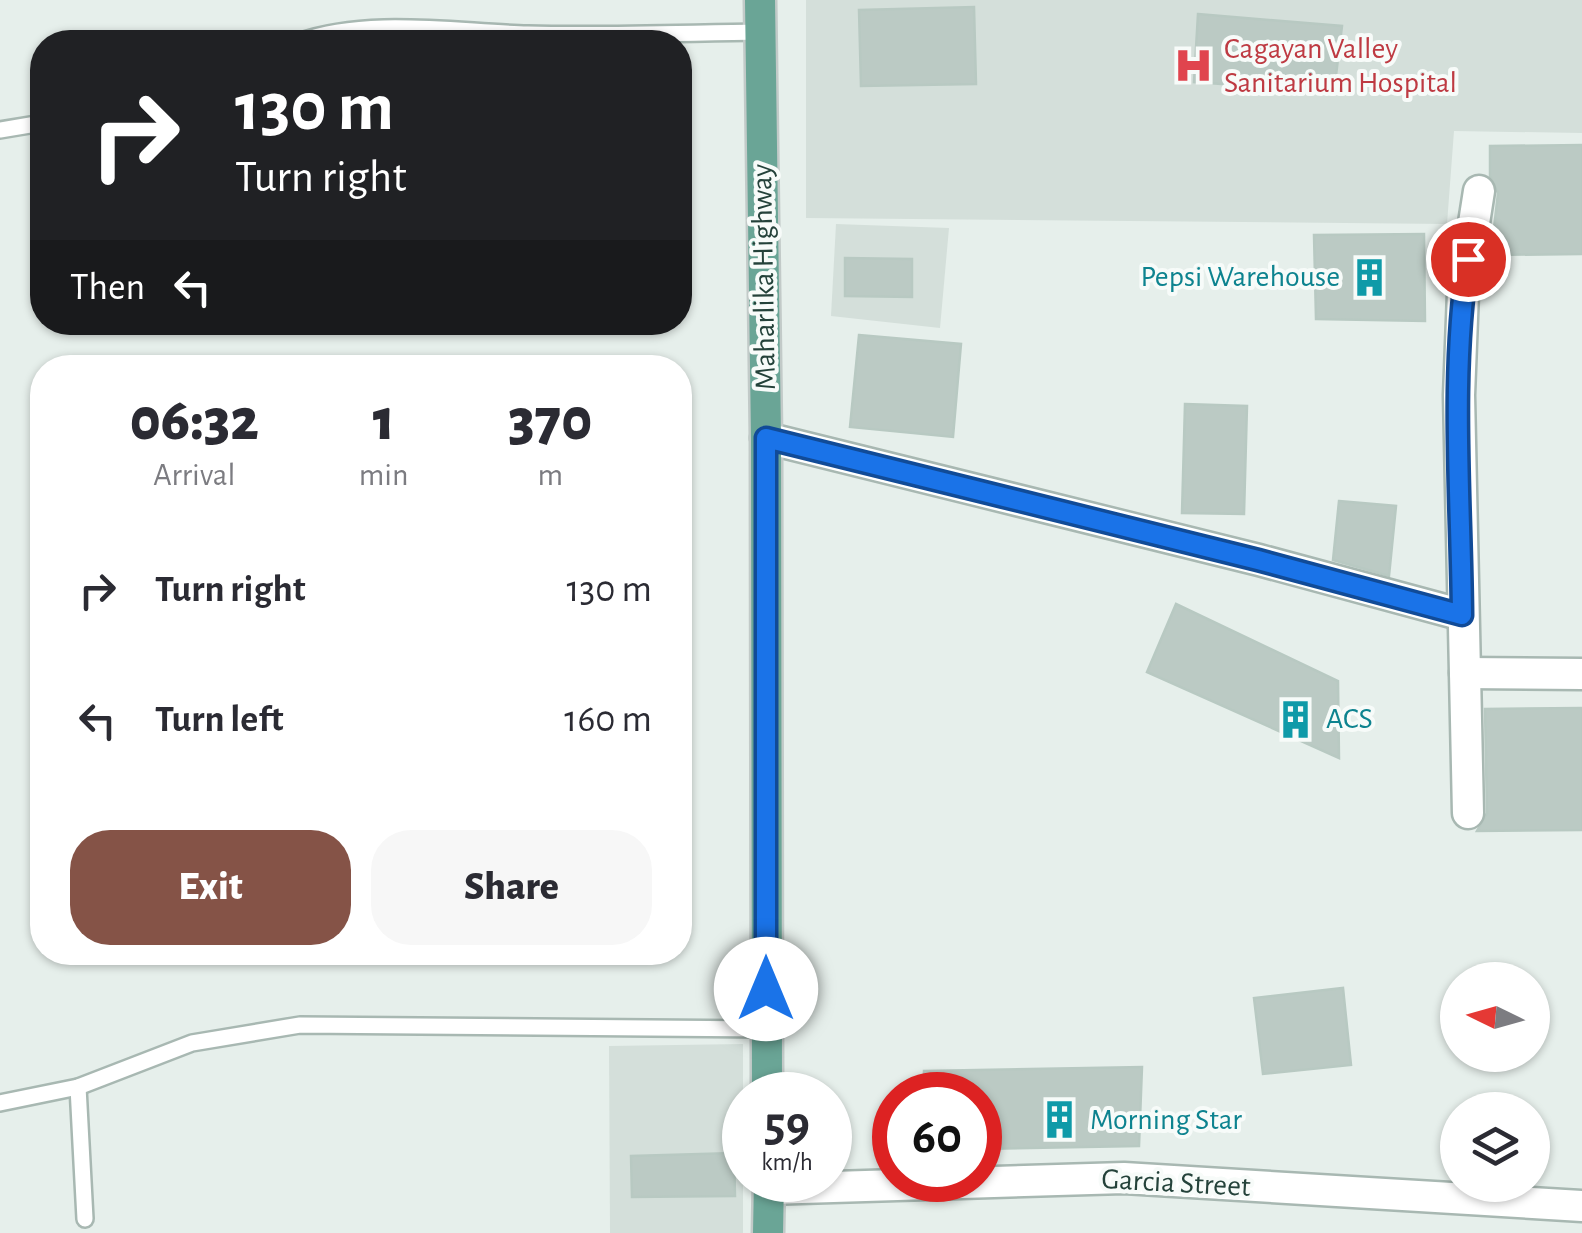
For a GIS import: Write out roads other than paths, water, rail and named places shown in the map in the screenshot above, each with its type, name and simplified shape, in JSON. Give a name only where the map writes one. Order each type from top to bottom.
[{"type":"main road","name":"Maharlika Highway","points":[[760,0],[766,438],[767,1072]]},
{"type":"main road","points":[[768,1233],[769,1202]]},
{"type":"street","points":[[1468,813],[1460,395],[1463,293],[1479,191]]},
{"type":"street","points":[[766,438],[1258,560],[1462,615]]},
{"type":"street","points":[[1465,672],[1582,674]]},
{"type":"street","name":"Garcia Street","points":[[852,1183],[1124,1178],[1582,1206]]},
{"type":"lane","points":[[340,30],[368,30]]},
{"type":"lane","points":[[692,33],[760,32]]},
{"type":"lane","points":[[0,130],[30,125]]},
{"type":"lane","points":[[0,1103],[78,1088],[192,1043],[300,1025],[766,1028]]},
{"type":"lane","points":[[78,1088],[85,1219]]},
{"type":"place","name":"Cagayan Valley Sanitarium Hospital","points":[[1194,66]]},
{"type":"place","name":"Pepsi Warehouse","points":[[1370,277]]},
{"type":"place","name":"ACS","points":[[1296,719]]},
{"type":"place","name":"Morning Star","points":[[1060,1120]]}]
